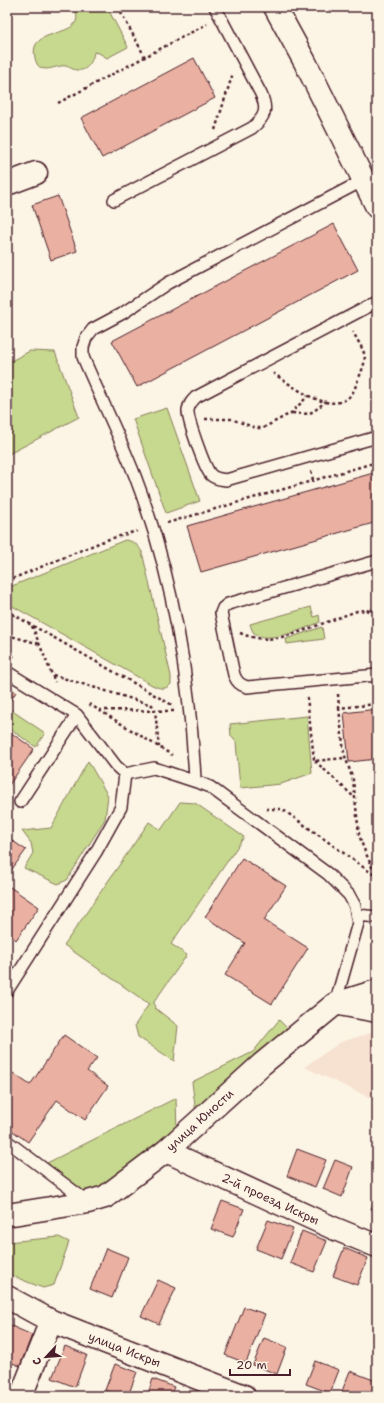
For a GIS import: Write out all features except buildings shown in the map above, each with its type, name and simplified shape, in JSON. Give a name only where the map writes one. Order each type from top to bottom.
[{"type":"street","points":[[275,7],[305,62],[377,207]]},
{"type":"street","points":[[7,184],[36,173]]},
{"type":"street","name":"улица Юности","points":[[7,1215],[105,1198],[166,1151],[262,1064],[335,1004],[377,991]]},
{"type":"street","points":[[335,1004],[377,1011]]},
{"type":"street","name":"2-й проезд Искры","points":[[166,1151],[333,1228],[377,1246]]},
{"type":"street","name":"улица Искры","points":[[7,1297],[51,1321],[244,1396]]},
{"type":"street","points":[[21,1396],[51,1321]]},
{"type":"lane","points":[[114,200],[252,128],[261,120],[264,114],[265,103],[215,7]]},
{"type":"lane","points":[[195,780],[178,630],[169,587],[153,527],[135,476],[113,422],[83,357],[83,347],[86,338],[93,329],[123,313],[168,283],[364,180]]},
{"type":"lane","points":[[377,302],[196,397],[190,404],[188,412],[189,420],[206,467],[211,475],[217,479],[226,480],[377,437]]},
{"type":"lane","points":[[377,561],[228,604],[223,608],[221,613],[234,675],[238,682],[247,688],[377,675]]},
{"type":"lane","points":[[7,672],[77,715],[116,766],[125,774]]},
{"type":"lane","points":[[20,802],[77,715]]},
{"type":"lane","points":[[125,774],[154,768],[195,780],[210,787],[328,874],[349,895],[355,906],[358,923],[335,1004]]},
{"type":"lane","points":[[7,991],[96,852],[121,807],[125,774]]},
{"type":"lane","points":[[357,915],[377,917]]},
{"type":"lane","points":[[7,1141],[88,1202]]},
{"type":"path","points":[[118,7],[145,57]]},
{"type":"path","points":[[58,103],[220,18]]},
{"type":"path","points":[[208,151],[240,54]]},
{"type":"path","points":[[260,364],[308,396],[326,401],[339,402],[349,397],[365,362],[364,352],[346,318]]},
{"type":"path","points":[[189,420],[235,419],[260,429],[267,427],[291,413],[308,396]]},
{"type":"path","points":[[291,413],[309,414],[326,401]]},
{"type":"path","points":[[7,581],[106,540],[377,462]]},
{"type":"path","points":[[369,611],[377,605]]},
{"type":"path","points":[[7,611],[187,711]]},
{"type":"path","points":[[223,626],[255,638],[277,638],[295,634],[357,611],[377,613]]},
{"type":"path","points":[[32,626],[56,683]]},
{"type":"path","points":[[7,635],[40,644]]},
{"type":"path","points":[[53,675],[149,703],[155,710],[159,747]]},
{"type":"path","points":[[336,679],[344,758],[353,780],[359,834],[376,877]]},
{"type":"path","points":[[306,682],[313,757],[355,799]]},
{"type":"path","points":[[339,708],[377,704]]},
{"type":"path","points":[[99,710],[187,711]]},
{"type":"path","points":[[315,760],[344,758]]},
{"type":"shaded area","points":[[377,1031],[377,1101],[304,1067],[341,1042]]},
{"type":"green space","points":[[74,7],[107,7],[128,47],[107,58],[94,52],[87,68],[81,70],[74,70],[66,66],[48,69],[40,67],[35,58],[35,47],[40,40],[74,25],[77,18]]},
{"type":"green space","points":[[30,351],[55,352],[79,417],[7,455],[7,359],[11,361]]},
{"type":"green space","points":[[167,408],[200,501],[166,513],[133,419]]},
{"type":"green space","points":[[125,540],[131,541],[139,547],[142,552],[171,676],[171,684],[166,688],[160,688],[152,685],[7,603],[7,588]]},
{"type":"green space","points":[[311,607],[314,617],[319,615],[320,622],[287,634],[268,637],[260,636],[253,632],[250,624]]},
{"type":"green space","points":[[322,627],[324,639],[287,644],[286,639]]},
{"type":"green space","points":[[11,710],[45,733],[36,747],[7,727],[7,716]]},
{"type":"green space","points":[[307,716],[312,773],[281,784],[240,788],[236,742],[231,736],[230,724]]},
{"type":"green space","points":[[88,761],[108,796],[105,819],[67,880],[58,884],[24,868],[33,853],[31,843],[22,831],[51,828]]},
{"type":"green space","points":[[180,802],[195,803],[244,837],[171,944],[187,955],[154,1002],[155,1008],[178,1026],[174,1061],[138,1037],[135,1025],[149,1004],[64,945],[149,822],[161,830]]},
{"type":"green space","points":[[279,1020],[288,1029],[196,1114],[192,1082],[253,1052]]},
{"type":"green space","points":[[176,1098],[177,1132],[114,1180],[91,1193],[84,1192],[47,1163]]},
{"type":"green space","points":[[59,1237],[69,1242],[54,1285],[43,1288],[7,1274],[7,1242]]}]
